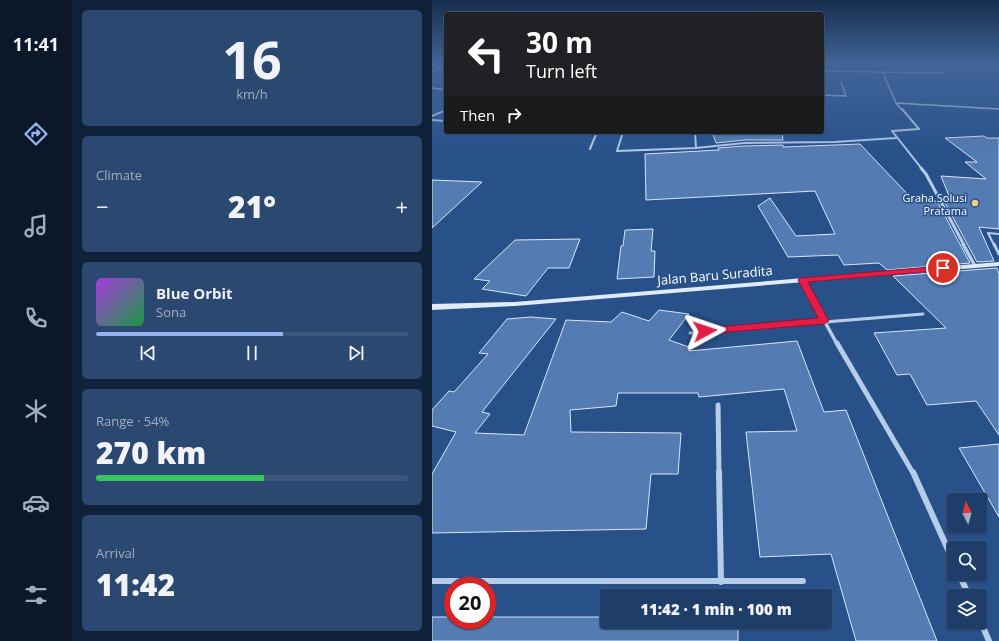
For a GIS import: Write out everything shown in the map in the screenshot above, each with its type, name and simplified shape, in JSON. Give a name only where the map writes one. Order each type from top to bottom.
[{"type":"main road","name":"Jalan Baru Suradita","points":[[432,307],[515,304],[999,264]]},
{"type":"street","points":[[824,95],[846,95]]},
{"type":"street","points":[[892,95],[896,103],[919,129],[892,131],[896,138],[926,174],[975,266]]},
{"type":"street","points":[[896,103],[999,109]]},
{"type":"street","points":[[432,116],[444,111]]},
{"type":"street","points":[[432,120],[444,121]]},
{"type":"street","points":[[590,149],[596,134]]},
{"type":"street","points":[[622,134],[617,151],[696,148],[744,143],[834,142],[896,138]]},
{"type":"street","points":[[695,134],[696,148]]},
{"type":"street","points":[[802,280],[824,321],[911,468],[947,548]]},
{"type":"street","points":[[718,404],[721,582]]},
{"type":"street","points":[[432,581],[803,581]]},
{"type":"street","points":[[984,629],[989,641]]},
{"type":"lane","points":[[999,234],[988,233],[999,254]]},
{"type":"lane","points":[[690,332],[922,314]]},
{"type":"building","points":[[713,134],[782,134],[783,140],[744,140],[716,143]]},
{"type":"building","points":[[984,136],[987,138],[999,138],[999,229],[979,227],[994,261],[977,262],[944,201],[951,201],[941,176],[986,179],[965,162],[977,162],[945,138]]},
{"type":"building","points":[[860,144],[914,201],[937,201],[970,263],[887,270],[879,263],[844,265],[838,255],[788,257],[758,206],[770,198],[796,236],[835,234],[815,191],[646,200],[645,154],[719,150],[718,148],[744,146],[783,145],[783,147]]},
{"type":"building","points":[[432,180],[482,182],[432,228]]},
{"type":"building","points":[[653,229],[651,251],[655,251],[654,277],[617,279],[621,246],[623,246],[625,230]]},
{"type":"building","points":[[580,239],[569,268],[548,268],[526,296],[482,289],[490,281],[474,279],[515,240]]},
{"type":"building","points":[[997,268],[999,274],[999,435],[976,401],[927,405],[910,374],[897,375],[874,333],[946,328],[893,276]]},
{"type":"building","points":[[659,310],[689,314],[669,340],[689,347],[689,351],[797,341],[824,412],[846,410],[937,641],[856,641],[831,554],[760,557],[746,432],[797,431],[784,389],[699,397],[698,393],[618,393],[616,406],[570,410],[571,432],[681,433],[678,474],[651,474],[646,529],[432,533],[432,474],[456,432],[432,426],[432,410],[449,391],[454,392],[488,354],[479,353],[507,319],[531,317],[556,319],[482,412],[490,414],[475,433],[524,435],[566,320],[611,322],[622,312],[649,321]]},
{"type":"building","points":[[999,444],[999,517],[987,496],[987,493],[985,493],[959,448]]},
{"type":"building","points":[[432,617],[444,617],[444,629],[496,629],[496,617],[600,617],[600,629],[738,629],[738,641],[432,641]]},
{"type":"place","name":"Graha Solusi Pratama","points":[[975,203]]},
{"type":"route","points":[[705,331],[824,321],[802,280],[943,268]]}]
